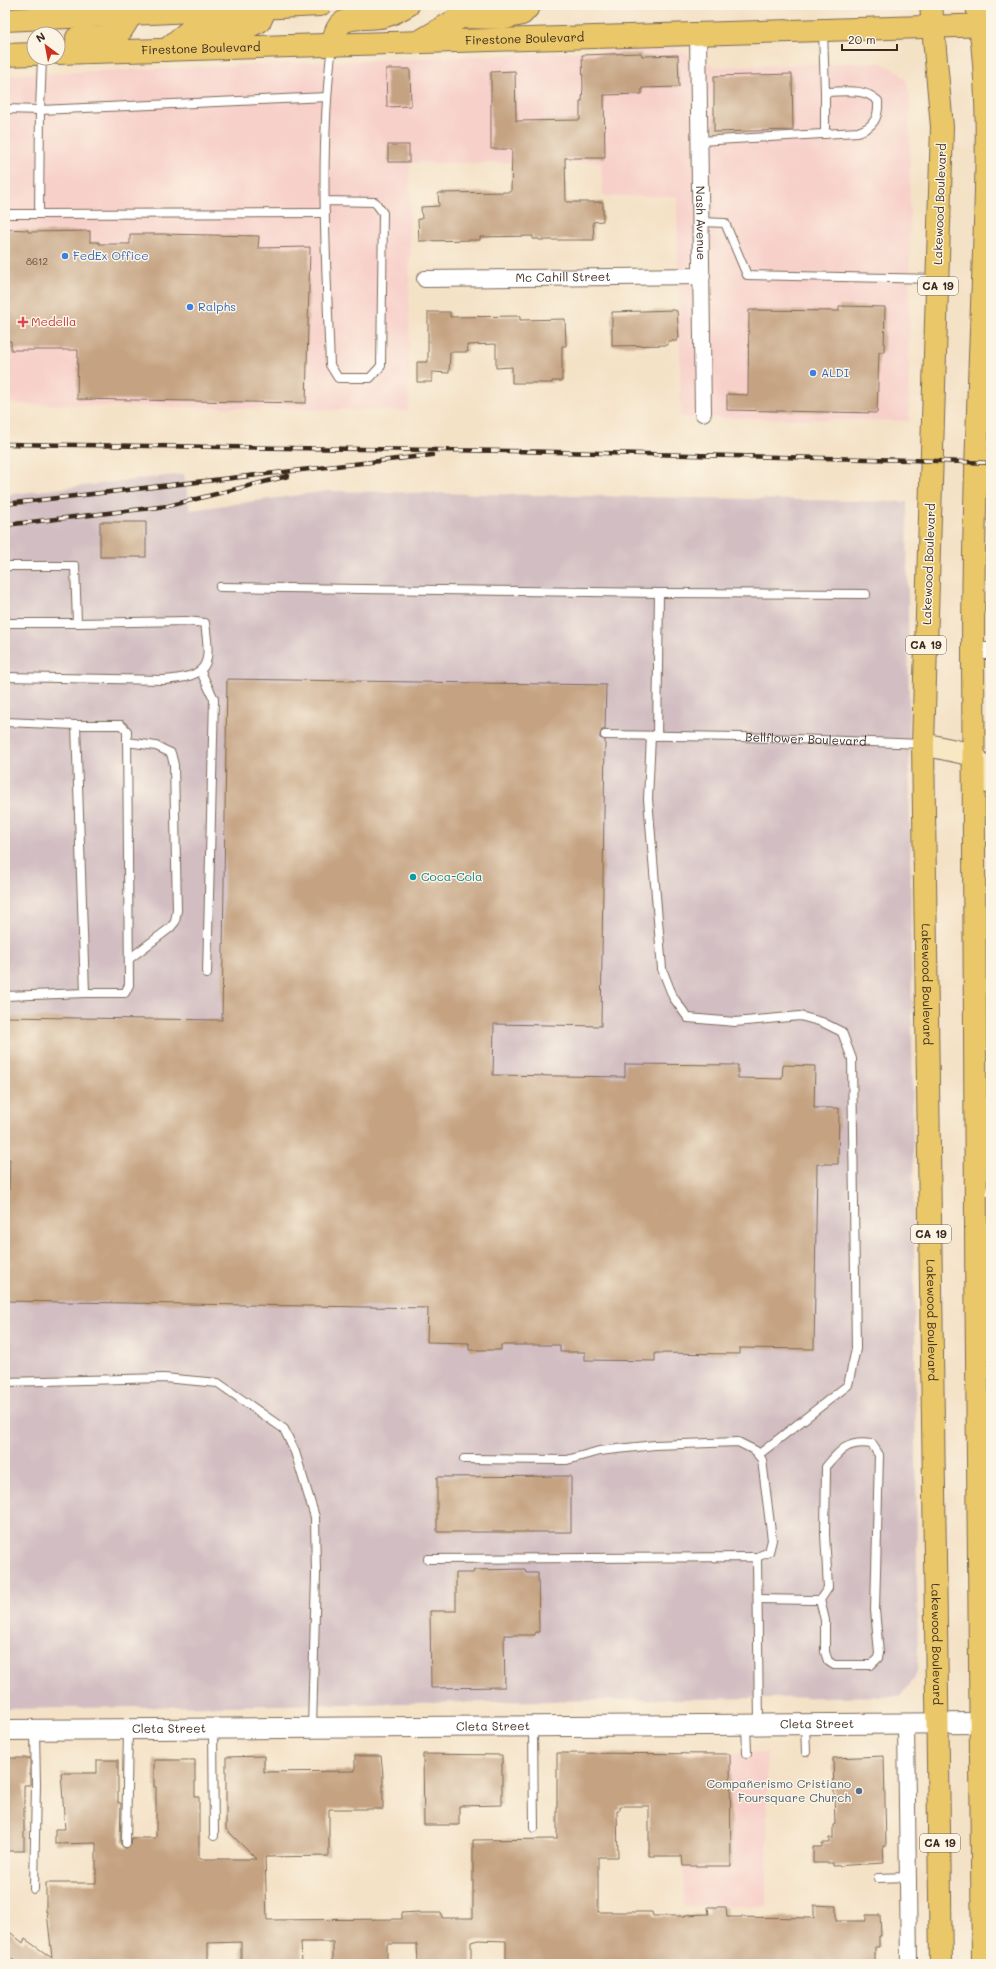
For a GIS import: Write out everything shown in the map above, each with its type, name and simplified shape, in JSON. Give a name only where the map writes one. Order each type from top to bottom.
[{"type":"main road","points":[[5,20],[34,16],[140,10],[320,5]]},
{"type":"main road","points":[[332,45],[337,26],[348,19],[386,16],[408,5]]},
{"type":"main road","points":[[419,42],[461,17],[504,18],[522,14],[530,5]]},
{"type":"main road","name":"Lakewood Boulevard","points":[[931,5],[942,127],[923,744],[942,1964]]},
{"type":"main road","points":[[166,50],[189,31],[248,27],[260,21],[267,6]]},
{"type":"main road","points":[[66,38],[104,37],[121,31],[140,10]]},
{"type":"main road","points":[[983,18],[989,132],[982,395],[982,651],[974,755],[984,1229],[981,1321],[985,1419],[986,1696],[981,1722],[983,1964]]},
{"type":"main road","name":"Firestone Boulevard","points":[[66,53],[934,26],[983,18]]},
{"type":"main road","name":"Bellflower Boulevard","points":[[923,744],[974,755]]},
{"type":"main road","points":[[974,755],[991,783]]},
{"type":"street","name":"Nash Avenue","points":[[698,34],[703,412]]},
{"type":"street","name":"Mc Cahill Street","points":[[425,279],[702,276]]},
{"type":"street","name":"Cleta Street","points":[[5,1730],[981,1722]]},
{"type":"street","points":[[906,1723],[909,1964]]},
{"type":"lane","points":[[824,30],[826,134]]},
{"type":"lane","points":[[325,201],[376,202],[383,213],[381,366],[370,378],[338,378],[330,365],[325,201],[327,97],[332,45]]},
{"type":"lane","points":[[39,214],[42,66]]},
{"type":"lane","points":[[700,142],[858,132],[866,129],[877,118],[879,111],[878,100],[870,94],[858,91],[825,92]]},
{"type":"lane","points":[[5,110],[40,110],[327,97]]},
{"type":"lane","points":[[5,214],[325,213]]},
{"type":"lane","points":[[701,222],[725,223],[747,275],[938,279]]},
{"type":"lane","points":[[5,566],[75,566],[77,623]]},
{"type":"lane","points":[[220,587],[659,593],[866,594]]},
{"type":"lane","points":[[659,593],[654,736],[648,800],[662,969],[673,997],[688,1018],[735,1022],[800,1016],[822,1022],[842,1032],[852,1059],[856,1349],[848,1386],[758,1455]]},
{"type":"lane","points":[[5,623],[186,621],[205,623],[208,646],[208,661],[201,672],[185,678],[164,680],[5,678]]},
{"type":"lane","points":[[201,672],[214,699],[207,974]]},
{"type":"lane","points":[[5,722],[121,725],[127,731],[129,959],[129,985],[126,993],[5,996]]},
{"type":"lane","points":[[76,725],[85,993]]},
{"type":"lane","name":"Bellflower Boulevard","points":[[605,735],[923,744]]},
{"type":"lane","points":[[127,742],[150,745],[171,753],[174,765],[177,910],[175,922],[170,928],[129,959]]},
{"type":"lane","points":[[5,1382],[164,1378],[218,1383],[284,1429],[296,1452],[315,1517],[316,1574],[312,1728]]},
{"type":"lane","points":[[428,1559],[757,1557],[769,1552],[772,1540],[762,1460],[756,1451],[738,1442],[655,1445],[599,1451],[568,1460],[464,1459]]},
{"type":"lane","points":[[849,1444],[872,1444],[879,1455],[875,1610],[880,1652],[878,1658],[871,1665],[834,1665],[828,1661],[825,1652],[825,1620],[820,1600],[828,1588],[825,1534],[826,1467],[849,1444]]},
{"type":"lane","points":[[747,1754],[752,1724],[758,1599],[757,1557]]},
{"type":"lane","points":[[758,1599],[820,1600]]},
{"type":"lane","points":[[805,1724],[806,1752]]},
{"type":"lane","points":[[532,1726],[534,1828]]},
{"type":"lane","points":[[213,1728],[214,1836]]},
{"type":"lane","points":[[126,1843],[128,1729]]},
{"type":"lane","points":[[34,1889],[36,1785],[35,1730]]},
{"type":"lane","points":[[878,1878],[908,1877]]},
{"type":"shaded area","points":[[673,48],[715,67],[879,62],[895,69],[907,81],[910,103],[909,421],[681,417],[677,196],[603,196],[601,162],[410,163],[409,411],[5,404],[5,75]]},
{"type":"shaded area","points":[[184,474],[190,510],[328,491],[907,502],[918,1666],[914,1680],[899,1696],[5,1709],[5,495]]},
{"type":"shaded area","points":[[681,1753],[767,1753],[767,1906],[684,1906]]},
{"type":"building","points":[[641,53],[642,56],[678,55],[679,87],[642,88],[642,94],[604,95],[605,158],[565,158],[566,202],[603,202],[603,221],[593,222],[594,240],[539,240],[533,239],[533,236],[480,237],[480,240],[419,241],[418,219],[422,219],[421,207],[439,206],[438,193],[511,192],[512,149],[491,149],[491,72],[515,71],[516,121],[580,120],[580,101],[582,101],[583,87],[582,55]]},
{"type":"building","points":[[386,69],[410,69],[411,106],[387,107]]},
{"type":"building","points":[[792,74],[793,130],[714,132],[714,76]]},
{"type":"building","points":[[388,145],[409,145],[409,162],[388,162]]},
{"type":"building","points":[[5,229],[28,230],[28,232],[90,231],[90,242],[99,242],[99,244],[130,244],[130,234],[160,234],[259,236],[258,248],[310,247],[306,403],[77,399],[78,350],[11,350],[11,341],[5,341]]},
{"type":"building","name":"ALDI","points":[[839,306],[885,307],[884,352],[879,352],[877,413],[727,410],[727,394],[748,395],[749,310],[839,311]]},
{"type":"building","points":[[677,311],[679,338],[677,338],[677,341],[668,341],[668,345],[612,346],[612,312]]},
{"type":"building","points":[[428,312],[450,312],[450,317],[520,316],[520,320],[565,319],[566,346],[562,346],[562,381],[552,381],[552,383],[512,383],[512,367],[496,368],[496,344],[467,345],[468,352],[450,352],[449,373],[432,372],[432,382],[417,382],[417,362],[428,362]]},
{"type":"building","points":[[100,522],[146,522],[146,557],[100,557]]},
{"type":"building","points":[[227,679],[606,685],[605,730],[602,730],[600,735],[600,738],[605,740],[601,1026],[494,1024],[493,1075],[625,1077],[625,1064],[738,1065],[738,1078],[782,1079],[783,1065],[815,1066],[814,1108],[839,1108],[838,1164],[817,1164],[814,1349],[740,1348],[740,1354],[655,1353],[655,1361],[585,1360],[585,1352],[560,1352],[560,1345],[501,1345],[501,1350],[469,1350],[469,1343],[427,1342],[428,1308],[5,1301],[5,1189],[9,1190],[10,1159],[5,1159],[5,1017],[222,1020]]},
{"type":"building","points":[[571,1476],[571,1532],[437,1532],[437,1477]]},
{"type":"building","points":[[525,1569],[526,1573],[538,1573],[539,1632],[535,1632],[535,1635],[504,1635],[505,1687],[431,1688],[430,1611],[456,1611],[456,1573],[473,1573],[474,1570]]},
{"type":"building","points":[[557,1753],[730,1754],[731,1866],[683,1866],[682,1856],[649,1856],[649,1806],[620,1806],[620,1810],[617,1810],[618,1857],[598,1857],[598,1912],[652,1912],[653,1916],[685,1916],[709,1914],[708,1907],[726,1907],[727,1917],[814,1918],[814,1905],[836,1906],[836,1921],[866,1921],[866,1915],[880,1915],[881,1936],[879,1936],[879,1947],[875,1947],[875,1964],[506,1964],[506,1941],[478,1940],[471,1942],[471,1964],[418,1964],[417,1944],[387,1944],[387,1964],[333,1964],[333,1942],[301,1942],[302,1964],[241,1964],[241,1942],[208,1943],[208,1964],[18,1964],[5,1953],[5,1928],[23,1943],[25,1939],[52,1958],[46,1912],[46,1883],[96,1883],[96,1843],[55,1844],[55,1829],[65,1829],[61,1773],[97,1773],[97,1760],[118,1760],[118,1803],[121,1803],[120,1843],[126,1848],[131,1845],[132,1838],[156,1838],[156,1787],[154,1787],[154,1760],[195,1760],[195,1797],[199,1797],[199,1859],[256,1859],[226,1829],[226,1757],[264,1756],[264,1772],[355,1771],[355,1756],[381,1756],[383,1775],[383,1809],[329,1809],[329,1856],[265,1857],[267,1920],[402,1919],[402,1913],[419,1912],[442,1913],[442,1918],[473,1918],[473,1840],[557,1839]]},
{"type":"building","points":[[423,1754],[502,1755],[502,1805],[459,1806],[459,1825],[424,1825]]},
{"type":"building","name":"Compañerismo Cristiano Foursquare Church","points":[[884,1756],[886,1846],[883,1846],[884,1863],[833,1866],[833,1863],[813,1863],[813,1847],[822,1847],[822,1843],[829,1843],[829,1838],[833,1838],[833,1825],[835,1824],[833,1758]]},
{"type":"building","points":[[5,1758],[30,1758],[30,1785],[24,1785],[24,1851],[5,1851]]},
{"type":"railway","points":[[5,444],[511,451],[991,463]]},
{"type":"railway","points":[[5,504],[432,455]]},
{"type":"railway","points":[[5,525],[168,506],[288,476]]},
{"type":"place","name":"FedEx Office","points":[[65,256]]},
{"type":"place","name":"Ralphs","points":[[190,307]]},
{"type":"place","name":"Medella","points":[[23,322]]},
{"type":"place","name":"ALDI","points":[[813,373]]},
{"type":"place","name":"Coca-Cola","points":[[413,877]]},
{"type":"place","name":"Compañerismo Cristiano Foursquare Church","points":[[859,1791]]}]
